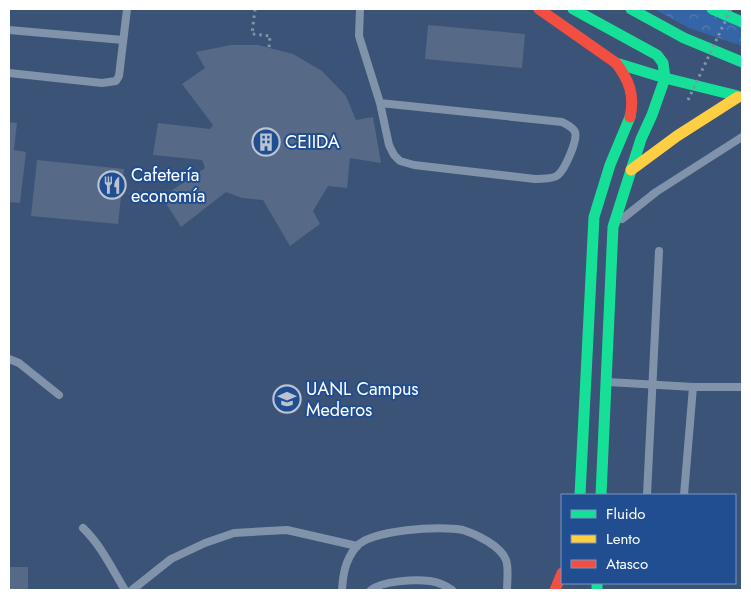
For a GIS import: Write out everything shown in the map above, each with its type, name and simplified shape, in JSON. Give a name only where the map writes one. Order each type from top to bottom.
[{"type":"main road","points":[[539,9],[616,63],[626,73],[632,91],[630,117],[601,188],[594,216],[580,494]]},
{"type":"main road","points":[[573,9],[657,55],[663,63],[665,78],[631,170],[613,227],[601,494]]},
{"type":"main road","points":[[631,9],[684,38],[742,62]]},
{"type":"main road","points":[[712,9],[742,22]]},
{"type":"main road","points":[[616,63],[665,78],[740,97]]},
{"type":"main road","points":[[631,170],[678,136],[740,97]]},
{"type":"main road","points":[[555,590],[561,575]]},
{"type":"lane","points":[[9,74],[111,83],[116,81],[119,76],[127,9]]},
{"type":"lane","points":[[360,9],[359,36],[380,103],[389,145],[394,155],[400,161],[414,165],[550,178],[558,175],[568,160],[575,138],[575,132],[571,127],[562,122],[380,103]]},
{"type":"lane","points":[[9,30],[123,40]]},
{"type":"lane","points":[[613,227],[656,192],[742,137]]},
{"type":"lane","points":[[647,494],[660,251]]},
{"type":"lane","points":[[9,360],[18,363],[59,396]]},
{"type":"lane","points":[[586,380],[693,387],[742,387]]},
{"type":"lane","points":[[684,494],[693,387]]},
{"type":"lane","points":[[83,528],[104,554],[125,590]]},
{"type":"lane","points":[[342,590],[344,566],[357,546],[382,533],[428,528],[462,530],[492,543],[506,559],[507,590]]},
{"type":"lane","points":[[132,590],[171,559],[205,543],[234,533],[287,530],[357,546]]},
{"type":"lane","points":[[371,590],[376,586],[393,582],[429,580],[445,584],[452,590]]},
{"type":"path","points":[[255,9],[252,34],[270,36],[269,48]]},
{"type":"path","points":[[688,100],[731,9]]},
{"type":"green space","points":[[654,9],[716,9],[742,22],[742,46],[689,28]]},
{"type":"building","points":[[428,25],[525,34],[522,68],[425,59]]},
{"type":"building","name":"CEIIDA","points":[[231,45],[258,45],[293,54],[322,71],[346,96],[356,120],[373,117],[381,163],[350,158],[347,188],[328,186],[313,211],[320,224],[290,246],[263,200],[242,198],[226,192],[181,227],[162,197],[205,168],[202,160],[153,155],[158,123],[210,129],[213,125],[182,84],[205,68],[196,52]]},
{"type":"building","points":[[9,122],[17,123],[14,150],[26,152],[20,203],[9,202]]},
{"type":"building","points":[[37,160],[124,169],[118,224],[31,216]]},
{"type":"building","points":[[9,567],[28,567],[28,590],[9,590]]},
{"type":"traffic: fast","points":[[573,9],[657,55],[663,63],[665,78],[641,139],[613,227],[601,494]]},
{"type":"traffic: fast","points":[[631,9],[684,38],[742,62]]},
{"type":"traffic: fast","points":[[712,9],[742,22]]},
{"type":"traffic: fast","points":[[616,63],[665,78],[742,97]]},
{"type":"traffic: fast","points":[[580,494],[594,217],[610,165],[630,117]]},
{"type":"traffic: fast","points":[[597,584],[597,590]]},
{"type":"traffic: slow","points":[[631,170],[677,136],[738,97]]},
{"type":"traffic: jam","points":[[539,9],[616,63],[630,88],[632,102],[630,117]]},
{"type":"traffic: jam","points":[[555,590],[561,575]]},
{"type":"place","name":"CEIIDA","points":[[266,142]]},
{"type":"place","name":"Cafetería economía","points":[[112,185]]},
{"type":"place","name":"UANL Campus Mederos","points":[[287,399]]}]
